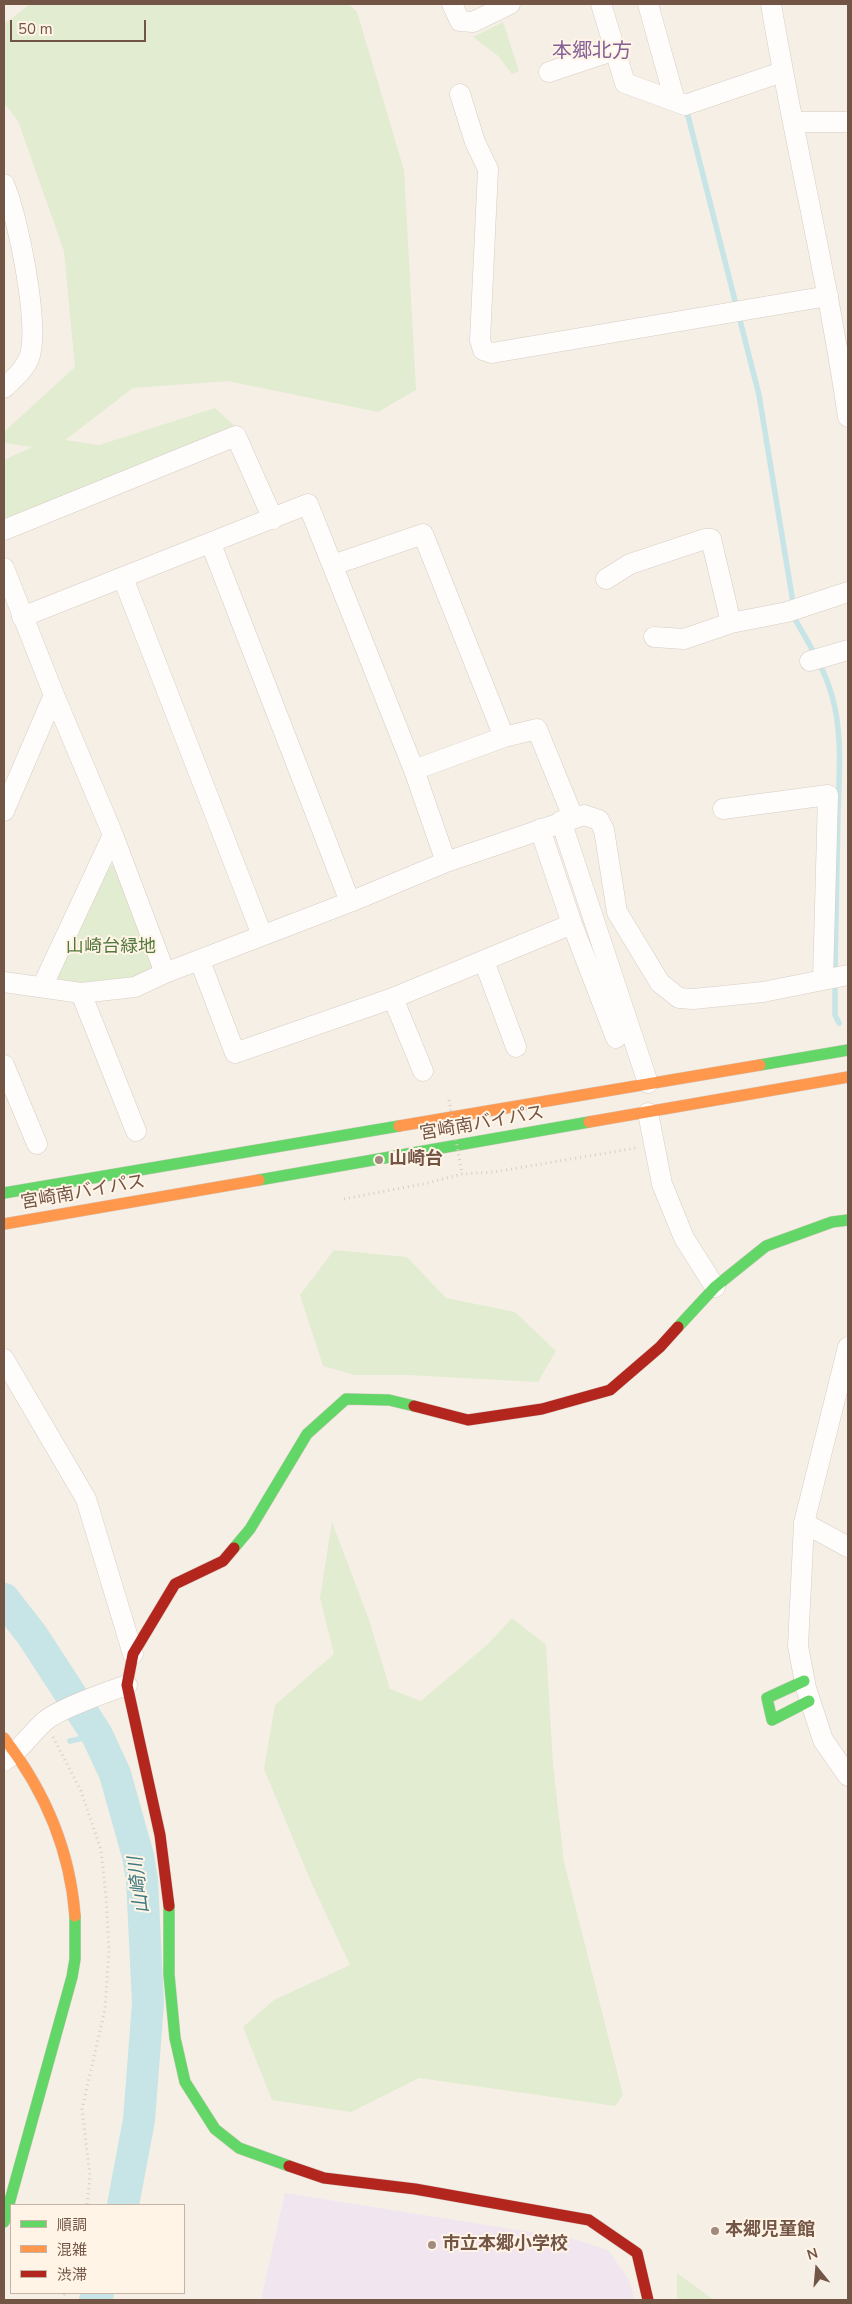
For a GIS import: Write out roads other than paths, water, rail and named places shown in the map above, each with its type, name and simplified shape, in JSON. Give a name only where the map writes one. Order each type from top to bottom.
[{"type":"main road","name":"宮崎南バイパス","points":[[4,1193],[848,1050]]},
{"type":"main road","name":"宮崎南バイパス","points":[[4,1224],[848,1077]]},
{"type":"main road","points":[[648,2300],[637,2253],[589,2220],[415,2189],[324,2178],[239,2148],[215,2129],[185,2082],[175,2038],[169,1975],[170,1910],[160,1835],[127,1685],[133,1654],[175,1584],[223,1562],[250,1528],[307,1434],[346,1399],[389,1400],[468,1420],[542,1409],[610,1390],[660,1347],[715,1287],[766,1246],[832,1222],[848,1220]]},
{"type":"main road","points":[[804,1681],[767,1698],[772,1720],[809,1701]]},
{"type":"main road","points":[[4,2222],[75,1960],[74,1894],[68,1863],[42,1796],[8,1751]]},
{"type":"street","points":[[452,4],[460,21],[473,22],[510,4]]},
{"type":"street","points":[[601,4],[625,83],[685,105],[782,72]]},
{"type":"street","points":[[648,4],[675,101]]},
{"type":"street","points":[[771,4],[782,72],[794,122],[828,296],[848,413]]},
{"type":"street","points":[[549,72],[615,50]]},
{"type":"street","points":[[460,94],[475,142],[488,169],[480,340],[483,350],[492,353],[828,296]]},
{"type":"street","points":[[794,122],[848,122]]},
{"type":"street","points":[[4,184],[13,204],[31,301],[32,344],[30,357],[23,370],[4,388]]},
{"type":"street","points":[[4,530],[236,436],[272,519]]},
{"type":"street","points":[[22,617],[211,544],[308,504],[414,770],[446,862]]},
{"type":"street","points":[[333,565],[423,534],[504,737]]},
{"type":"street","points":[[606,579],[630,564],[705,539],[711,539],[731,623]]},
{"type":"street","points":[[211,544],[350,902]]},
{"type":"street","points":[[4,568],[22,617],[113,835],[164,973]]},
{"type":"street","points":[[123,578],[262,935]]},
{"type":"street","points":[[654,636],[684,639],[731,623],[793,610],[848,592]]},
{"type":"street","points":[[815,660],[848,650]]},
{"type":"street","points":[[4,811],[54,695]]},
{"type":"street","points":[[414,770],[504,737],[537,729],[567,819],[648,1083]]},
{"type":"street","points":[[723,809],[828,795],[823,980]]},
{"type":"street","points":[[4,982],[80,993],[135,987],[164,973],[200,961],[262,935],[350,902],[446,862],[567,819],[584,815],[599,820],[604,830],[615,901],[623,924],[660,983],[679,998],[693,999],[763,992],[848,975]]},
{"type":"street","points":[[540,829],[572,924],[616,1038]]},
{"type":"street","points":[[42,987],[113,835]]},
{"type":"street","points":[[200,961],[235,1053],[393,998],[572,924]]},
{"type":"street","points":[[484,961],[516,1047]]},
{"type":"street","points":[[80,993],[136,1131]]},
{"type":"street","points":[[393,998],[423,1071]]},
{"type":"street","points":[[4,1065],[37,1144]]},
{"type":"street","points":[[648,1113],[662,1184],[684,1238],[715,1287]]},
{"type":"street","points":[[848,1347],[804,1523],[798,1646],[809,1701],[823,1740],[848,1776]]},
{"type":"street","points":[[4,1359],[86,1499],[133,1654]]},
{"type":"street","points":[[804,1523],[848,1546]]},
{"type":"street","points":[[8,1751],[50,1717],[99,1694],[127,1685]]},
{"type":"waterway","points":[[686,108],[759,395],[796,621],[812,648],[829,686],[838,725],[835,973]]},
{"type":"waterway","points":[[835,982],[835,1015],[839,1023]]},
{"type":"waterway","name":"山崎川","points":[[4,1599],[32,1635],[97,1735],[115,1774],[138,1856],[142,1880],[148,2003],[139,2120],[123,2204]]},
{"type":"waterway","points":[[70,1741],[97,1735]]},
{"type":"waterway","name":"山崎川","points":[[95,2300],[98,2294]]},
{"type":"place","name":"山崎台","points":[[379,1160]]},
{"type":"place","name":"本郷児童館","points":[[715,2231]]},
{"type":"place","name":"市立本郷小学校","points":[[432,2245]]},
{"type":"district","name":"本郷北方","points":[[592,52]]},
{"type":"park label","name":"山崎台緑地","points":[[111,948]]}]
